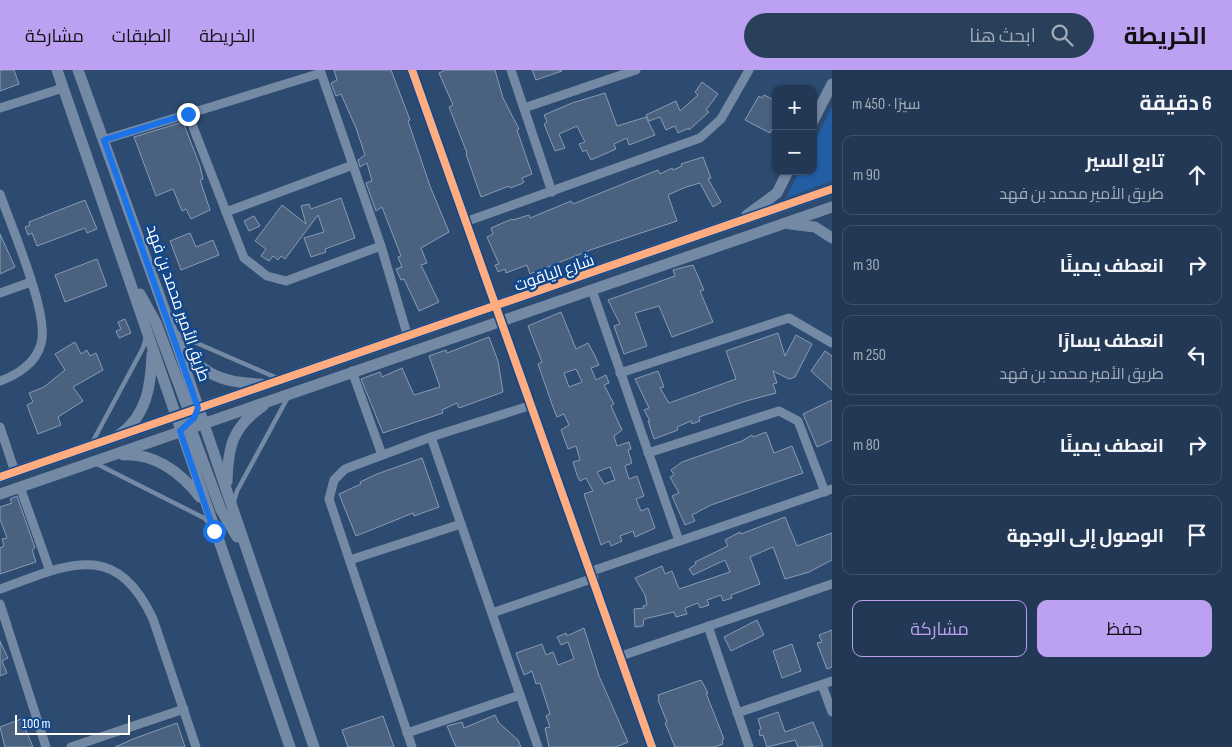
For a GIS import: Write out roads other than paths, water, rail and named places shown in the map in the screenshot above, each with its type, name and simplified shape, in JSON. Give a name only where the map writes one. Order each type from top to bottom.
[{"type":"street","name":"طريق الأمير محمد بن فهد","points":[[56,70],[153,347],[227,492],[314,747]]},
{"type":"street","name":"طريق الأمير محمد بن فهد","points":[[78,70],[175,339],[190,418],[180,431],[290,747]]},
{"type":"street","points":[[412,70],[593,574],[652,747]]},
{"type":"street","points":[[511,70],[552,192]]},
{"type":"street","points":[[524,108],[608,75],[636,70]]},
{"type":"street","points":[[466,222],[700,138],[721,119],[749,70]]},
{"type":"street","points":[[104,140],[320,71],[381,246],[408,337]]},
{"type":"street","points":[[817,113],[832,84]]},
{"type":"street","points":[[0,108],[63,88]]},
{"type":"street","points":[[188,114],[244,258],[267,276],[286,281],[381,246]]},
{"type":"street","points":[[226,212],[353,166]]},
{"type":"street","points":[[734,224],[776,193],[786,175]]},
{"type":"street","name":"شارع الياقوت","points":[[190,418],[268,384],[496,307],[832,189]]},
{"type":"street","points":[[0,195],[31,282],[41,317],[42,344],[29,365],[0,381]]},
{"type":"street","name":"شارع الياقوت","points":[[190,418],[276,398],[352,371],[502,323],[832,207]]},
{"type":"street","points":[[786,223],[815,227],[832,238]]},
{"type":"street","points":[[125,267],[156,323],[221,510],[249,556]]},
{"type":"street","points":[[0,293],[31,282]]},
{"type":"street","points":[[592,290],[679,541]]},
{"type":"street","points":[[620,373],[789,318],[832,343]]},
{"type":"street","points":[[175,339],[199,367],[216,377],[236,383],[268,384]]},
{"type":"street","points":[[111,440],[132,423],[143,406],[150,385],[153,347]]},
{"type":"street","points":[[352,371],[382,455]]},
{"type":"street","points":[[227,492],[228,456],[234,438],[248,417],[276,398]]},
{"type":"street","points":[[412,747],[329,499],[334,480],[345,469],[431,437],[532,405]]},
{"type":"street","points":[[492,613],[679,541],[828,491],[798,421],[779,411],[648,454]]},
{"type":"street","points":[[0,477],[111,440],[190,418]]},
{"type":"street","points":[[0,427],[15,472]]},
{"type":"street","points":[[0,494],[180,431]]},
{"type":"street","points":[[431,437],[538,747]]},
{"type":"street","points":[[109,456],[136,454],[157,461],[188,482],[204,503]]},
{"type":"street","points":[[20,487],[50,571]]},
{"type":"street","points":[[350,560],[461,524]]},
{"type":"street","points":[[0,589],[50,571],[80,564],[100,566],[126,579],[144,601],[153,619],[196,747]]},
{"type":"street","points":[[621,656],[832,584]]},
{"type":"street","points":[[0,604],[46,747]]},
{"type":"street","points":[[708,626],[749,747]]},
{"type":"street","points":[[737,713],[832,681]]},
{"type":"street","points":[[822,684],[832,712]]},
{"type":"street","points":[[407,733],[520,695]]},
{"type":"street","points":[[71,747],[184,709]]},
{"type":"lane","points":[[168,321],[183,337],[270,376],[288,378]]},
{"type":"lane","points":[[81,450],[94,440],[143,348],[146,328]]},
{"type":"lane","points":[[234,512],[237,491],[285,400],[299,390]]},
{"type":"lane","points":[[86,464],[106,466],[204,518],[214,531]]}]
